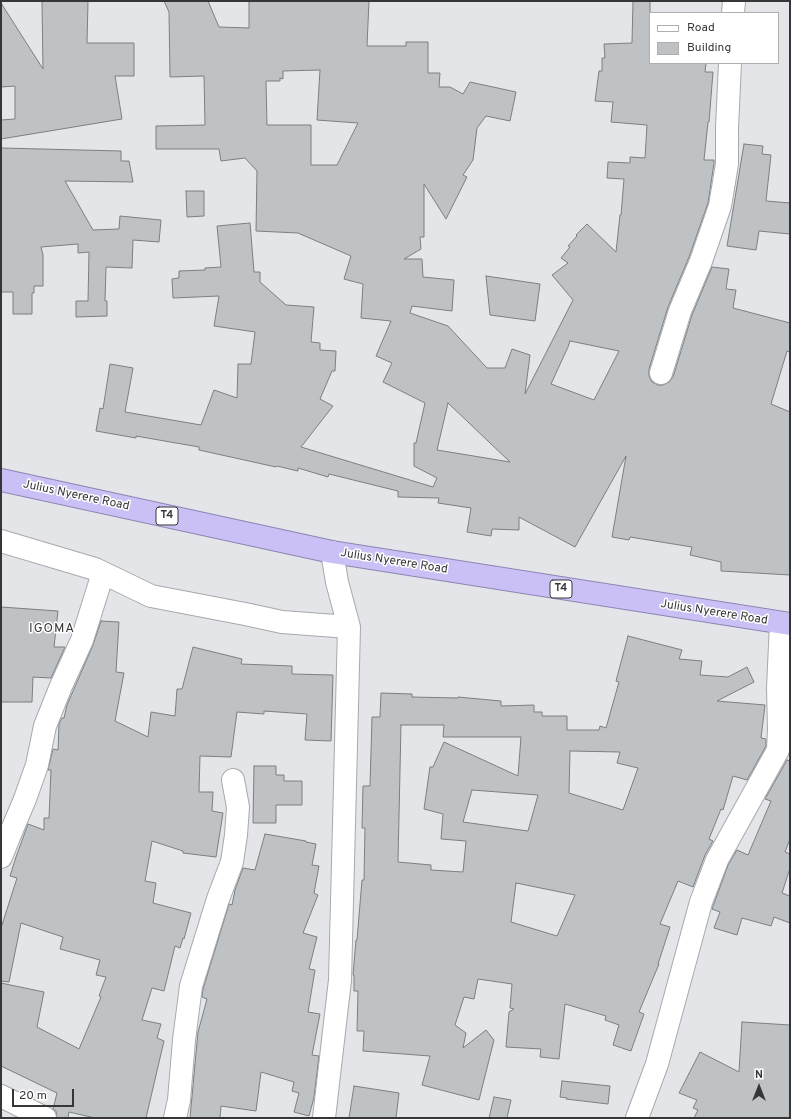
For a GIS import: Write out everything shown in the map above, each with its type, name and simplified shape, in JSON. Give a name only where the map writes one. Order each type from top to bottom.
[{"type":"highway","name":"Julius Nyerere Road","points":[[1,480],[332,552],[786,624]]},
{"type":"street","points":[[733,12],[734,1]]},
{"type":"street","points":[[662,373],[680,311],[701,261],[720,206],[726,164],[726,128],[730,64]]},
{"type":"street","points":[[1,541],[88,567],[151,596],[282,622],[349,627]]},
{"type":"street","points":[[324,1118],[340,980],[349,627],[337,582],[332,552]]},
{"type":"street","points":[[1,857],[26,799],[45,726],[82,640],[103,573]]},
{"type":"street","points":[[637,1118],[657,1064],[701,902],[716,860],[778,750],[780,729],[778,688],[786,624]]},
{"type":"street","points":[[175,1118],[180,1100],[184,1040],[190,986],[218,899],[232,862],[238,807],[233,780]]},
{"type":"street","points":[[1,1096],[45,1118]]},
{"type":"building","points":[[42,1],[88,1],[87,43],[134,43],[134,76],[115,76],[122,119],[1,139],[1,120],[15,119],[15,86],[1,87],[1,3],[43,69]]},
{"type":"building","points":[[164,1],[208,1],[219,27],[249,28],[249,1],[369,1],[367,46],[406,46],[406,42],[428,42],[428,73],[440,73],[439,87],[450,87],[463,94],[470,82],[516,92],[510,121],[486,116],[477,128],[473,160],[463,175],[467,177],[446,219],[424,184],[424,237],[420,237],[421,249],[404,259],[422,259],[423,277],[454,280],[452,311],[412,306],[410,313],[448,326],[487,368],[505,368],[512,349],[530,355],[525,394],[573,300],[552,275],[568,263],[561,258],[570,247],[568,246],[587,224],[616,252],[624,179],[607,178],[608,162],[630,163],[630,157],[645,158],[647,125],[611,122],[613,102],[595,101],[599,71],[602,71],[602,58],[605,58],[604,44],[632,43],[633,1],[650,1],[649,64],[706,64],[705,72],[713,72],[704,160],[714,160],[714,163],[708,203],[689,257],[668,307],[649,369],[649,376],[652,382],[658,385],[663,385],[669,382],[673,377],[692,315],[712,267],[729,269],[726,289],[736,290],[733,308],[790,323],[790,352],[787,351],[771,404],[790,412],[790,575],[721,571],[721,562],[690,555],[692,547],[630,537],[629,540],[612,537],[626,456],[575,547],[519,517],[519,530],[492,529],[491,536],[467,532],[471,508],[438,503],[439,498],[398,497],[398,491],[329,474],[328,477],[298,468],[298,471],[199,450],[199,447],[96,431],[100,408],[103,409],[110,364],[133,368],[125,412],[201,425],[214,390],[237,398],[238,364],[251,364],[255,332],[214,326],[219,296],[173,298],[172,279],[179,278],[179,271],[205,270],[205,268],[221,267],[217,226],[250,223],[254,272],[260,272],[260,282],[286,305],[314,307],[311,342],[320,343],[320,350],[336,351],[335,371],[332,371],[320,399],[333,406],[301,447],[433,487],[437,478],[414,466],[414,443],[416,443],[425,403],[383,382],[392,363],[376,356],[391,321],[361,318],[363,284],[344,279],[351,256],[298,233],[256,231],[257,171],[245,158],[221,161],[219,149],[156,149],[156,126],[205,125],[204,76],[170,77],[169,12]],"holes":[[[320,70],[317,120],[358,123],[337,165],[311,165],[311,125],[267,125],[266,81],[280,81],[280,78],[283,79],[283,71]],[[570,341],[619,351],[594,400],[551,384]],[[448,403],[510,462],[437,450]]]},
{"type":"building","points":[[744,144],[763,146],[762,154],[771,155],[766,201],[790,203],[790,234],[759,231],[756,250],[727,246]]},
{"type":"building","points":[[1,148],[121,151],[121,161],[129,161],[133,182],[65,181],[93,230],[119,229],[120,216],[161,220],[159,242],[133,240],[132,268],[106,267],[105,301],[107,301],[107,316],[76,317],[76,301],[88,301],[89,252],[78,253],[78,244],[41,247],[43,255],[43,286],[34,286],[34,293],[32,293],[32,314],[13,314],[13,292],[1,292]]},
{"type":"building","points":[[186,191],[204,191],[204,216],[187,217]]},
{"type":"building","points":[[486,276],[540,284],[535,321],[490,315]]},
{"type":"building","points":[[1,607],[58,611],[54,647],[65,647],[51,678],[33,677],[32,702],[1,702]]},
{"type":"building","points":[[101,621],[119,622],[116,672],[124,673],[115,721],[148,737],[151,712],[175,716],[177,689],[182,689],[193,647],[242,659],[241,664],[292,666],[292,674],[333,675],[331,741],[305,740],[307,714],[264,711],[264,714],[237,712],[231,757],[200,756],[199,792],[213,792],[212,811],[223,813],[216,857],[183,853],[183,851],[152,841],[145,881],[156,883],[153,903],[191,913],[180,948],[175,946],[164,991],[152,988],[142,1020],[161,1024],[157,1038],[164,1041],[146,1118],[95,1118],[69,1112],[68,1118],[57,1118],[56,1111],[53,1109],[57,1093],[1,1066],[1,983],[44,992],[37,1027],[79,1049],[101,997],[99,996],[106,977],[96,975],[100,960],[60,949],[63,937],[21,923],[9,982],[1,981],[1,928],[17,878],[10,876],[28,824],[44,830],[44,818],[49,818],[51,770],[48,770],[53,749],[58,750],[59,724],[62,718],[64,718],[67,705],[93,645]]},
{"type":"building","points":[[628,636],[682,650],[679,659],[702,661],[700,675],[728,677],[747,667],[754,682],[717,701],[765,705],[761,738],[766,739],[766,746],[747,780],[733,776],[723,810],[721,809],[709,839],[713,841],[705,855],[693,887],[678,881],[660,924],[670,927],[659,964],[639,1012],[644,1014],[631,1051],[613,1045],[619,1025],[605,1020],[606,1016],[565,1004],[559,1059],[540,1057],[541,1049],[506,1047],[509,1012],[514,1009],[510,1008],[512,984],[478,979],[474,999],[464,997],[455,1025],[466,1033],[463,1048],[486,1030],[494,1040],[479,1100],[422,1085],[430,1056],[363,1051],[364,1031],[357,1031],[358,991],[354,991],[353,975],[362,880],[364,880],[365,828],[362,828],[363,786],[370,786],[372,717],[380,717],[381,693],[412,694],[412,697],[458,697],[501,701],[501,706],[534,705],[534,712],[542,712],[542,716],[567,716],[567,730],[599,730],[600,726],[606,728],[619,682],[616,681]],"holes":[[[401,725],[444,725],[443,737],[521,737],[518,776],[444,742],[433,767],[430,767],[424,809],[443,814],[441,839],[466,841],[463,872],[431,870],[431,865],[398,862]],[[570,751],[620,752],[617,763],[638,768],[623,810],[569,793]],[[472,790],[538,795],[528,831],[463,822]],[[516,883],[575,895],[557,936],[511,922]]]},
{"type":"building","points":[[787,760],[790,761],[790,839],[785,852],[790,854],[790,868],[782,893],[790,896],[790,923],[774,917],[771,926],[742,918],[737,935],[714,928],[720,912],[712,909],[728,865],[737,850],[748,855],[771,801],[765,799]]},
{"type":"building","points":[[254,766],[276,766],[276,775],[284,775],[284,781],[302,781],[302,805],[276,805],[276,823],[253,823]]},
{"type":"building","points":[[265,834],[316,844],[312,865],[319,866],[314,893],[318,895],[303,933],[317,937],[309,969],[315,970],[308,1012],[320,1014],[312,1055],[319,1056],[312,1105],[309,1116],[294,1112],[299,1093],[292,1091],[294,1082],[261,1072],[256,1111],[221,1106],[220,1118],[190,1118],[198,1032],[207,999],[202,997],[203,989],[229,904],[232,905],[235,890],[243,868],[255,870]]},
{"type":"building","points":[[742,1022],[790,1025],[790,1118],[694,1118],[698,1110],[693,1108],[697,1100],[679,1093],[700,1052],[739,1072]]},
{"type":"building","points":[[562,1081],[610,1086],[608,1104],[560,1097]]},
{"type":"building","points":[[354,1086],[399,1093],[396,1118],[349,1118]]},
{"type":"building","points":[[494,1097],[511,1100],[507,1118],[489,1118]]},
{"type":"district","name":"IGOMA","points":[[52,629]]}]
